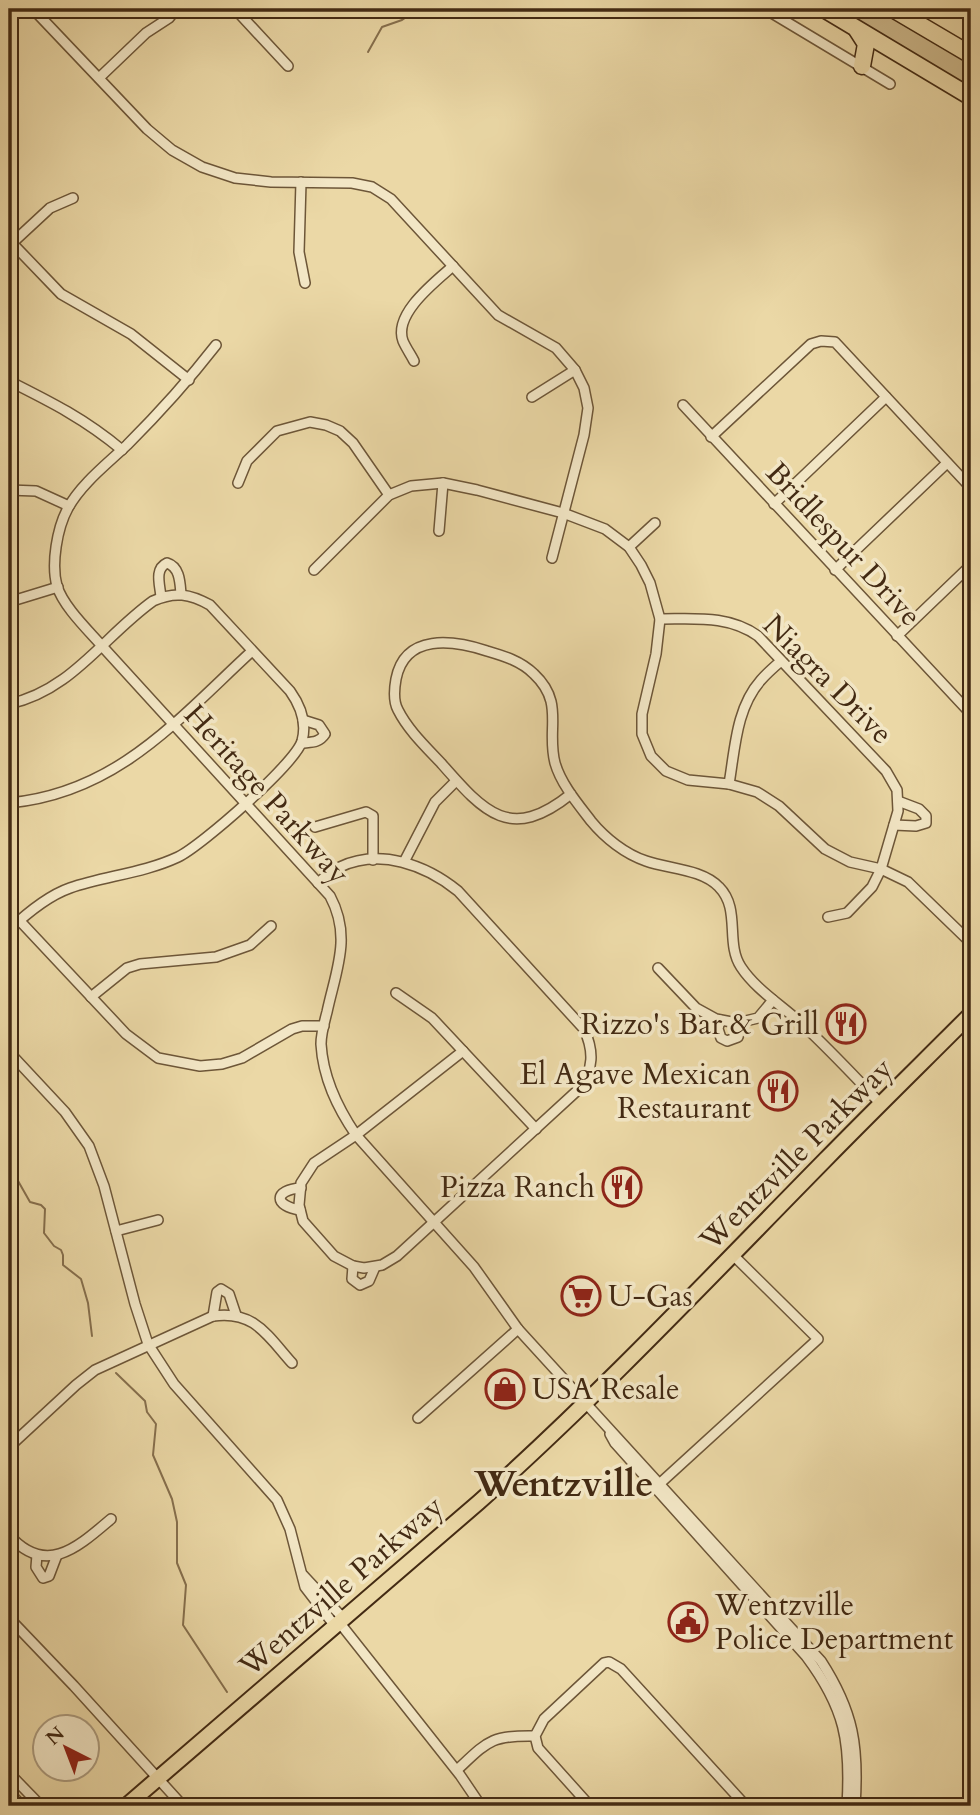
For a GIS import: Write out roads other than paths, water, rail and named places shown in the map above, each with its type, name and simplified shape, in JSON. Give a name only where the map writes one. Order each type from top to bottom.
[{"type":"highway","points":[[824,9],[971,97]]},
{"type":"highway","points":[[893,9],[971,55]]},
{"type":"highway","points":[[909,9],[922,26]]},
{"type":"highway","points":[[855,27],[866,44],[862,66]]},
{"type":"highway","points":[[862,66],[878,54],[900,54]]},
{"type":"main road","name":"Wentzville Parkway","points":[[126,1806],[497,1486],[584,1404],[971,1014]]},
{"type":"street","points":[[33,9],[148,129],[172,150],[202,167],[235,177],[271,182],[352,183],[372,187],[391,199],[498,316],[547,341],[563,354],[584,388],[588,408],[584,435],[552,558]]},
{"type":"street","points":[[99,78],[146,33],[169,18],[176,9]]},
{"type":"street","points":[[235,9],[288,66]]},
{"type":"street","points":[[765,9],[890,84]]},
{"type":"street","points":[[301,182],[299,252],[305,284]]},
{"type":"street","points":[[73,198],[50,208],[10,244],[61,294],[131,334],[189,380]]},
{"type":"street","points":[[414,361],[402,339],[404,321],[414,302],[453,266]]},
{"type":"street","points":[[711,437],[811,344],[821,341],[835,342],[971,488]]},
{"type":"street","name":"Heritage Parkway","points":[[216,345],[189,380],[69,506],[59,528],[55,555],[58,586],[71,609],[102,646],[330,897],[339,914],[342,933],[321,1042],[330,1087],[341,1112],[356,1135],[474,1267],[518,1329],[607,1429],[615,1443],[657,1485]]},
{"type":"street","points":[[532,397],[575,370]]},
{"type":"street","points":[[9,381],[70,411],[122,450]]},
{"type":"street","points":[[774,504],[886,397]]},
{"type":"street","name":"Bridlespur Drive","points":[[683,405],[897,636],[968,703],[971,714]]},
{"type":"street","points":[[238,483],[247,461],[277,431],[310,422],[340,431],[353,443],[390,495]]},
{"type":"street","points":[[835,570],[947,463]]},
{"type":"street","points":[[439,531],[443,483]]},
{"type":"street","points":[[314,569],[390,495],[411,486],[443,483],[563,513],[605,528],[629,547],[650,583],[660,619],[656,654],[642,713],[642,734],[651,756],[666,771],[688,780],[729,784],[757,792],[779,806],[825,849],[850,862],[881,869],[908,882],[971,943]]},
{"type":"street","points":[[9,490],[36,491],[69,506]]},
{"type":"street","points":[[629,547],[655,523]]},
{"type":"street","points":[[161,597],[158,572],[161,566],[167,563],[177,572],[181,594]]},
{"type":"street","points":[[897,636],[971,565]]},
{"type":"street","points":[[9,602],[58,586]]},
{"type":"street","points":[[9,704],[57,685],[142,609],[161,597],[181,594],[194,597],[210,606],[290,691],[299,704],[303,720],[302,743],[290,761],[198,845],[162,864],[68,888],[45,900],[9,930]]},
{"type":"street","name":"Niagra Drive","points":[[660,619],[725,620],[752,632],[886,771],[897,790],[898,802]]},
{"type":"street","points":[[571,793],[538,815],[524,819],[503,817],[487,811],[471,798],[406,724],[396,708],[393,691],[398,671],[408,656],[421,647],[439,641],[456,642],[509,658],[524,665],[542,682],[553,708],[554,761],[560,776],[593,823],[619,847],[647,861],[707,878],[718,886],[726,895],[731,908],[734,949],[741,967],[881,1104]]},
{"type":"street","points":[[9,803],[30,801],[82,786],[119,767],[173,724],[252,651]]},
{"type":"street","points":[[729,784],[740,719],[748,699],[760,680],[781,661]]},
{"type":"street","points":[[302,743],[316,742],[325,734],[319,725],[303,720]]},
{"type":"street","points":[[404,862],[435,802],[456,781]]},
{"type":"street","points":[[828,917],[847,913],[872,887],[881,869],[898,811],[898,802],[919,809],[926,816],[926,823],[916,826],[894,825]]},
{"type":"street","points":[[315,827],[366,812],[373,816],[374,822],[373,860]]},
{"type":"street","points":[[318,883],[338,867],[353,862],[404,862],[429,871],[458,891],[584,1029],[592,1051],[588,1074],[579,1089],[397,1256],[375,1267],[353,1266],[334,1256],[303,1221],[300,1210],[301,1188],[314,1164],[356,1135],[463,1051]]},
{"type":"street","points":[[19,920],[137,1045],[158,1058],[178,1064],[222,1065],[242,1058],[292,1029],[324,1026]]},
{"type":"street","points":[[91,997],[127,968],[139,964],[216,957],[250,945],[271,926]]},
{"type":"street","points":[[658,968],[696,1009],[720,1020],[742,1021],[758,1017],[773,1000]]},
{"type":"street","points":[[396,993],[432,1018],[536,1129]]},
{"type":"street","points":[[720,1020],[720,1038],[727,1041],[738,1037],[742,1021]]},
{"type":"street","points":[[9,1052],[65,1112],[89,1146],[104,1186],[148,1344],[174,1384],[277,1500],[286,1519],[309,1596],[339,1622],[457,1770],[481,1806]]},
{"type":"street","points":[[300,1210],[288,1208],[282,1204],[280,1197],[287,1189],[301,1188]]},
{"type":"street","points":[[116,1231],[158,1220]]},
{"type":"street","points":[[657,1485],[818,1339],[733,1255]]},
{"type":"street","points":[[353,1266],[352,1279],[360,1285],[369,1281],[375,1267]]},
{"type":"street","points":[[212,1316],[217,1292],[221,1289],[229,1294],[236,1315]]},
{"type":"street","points":[[9,1447],[85,1377],[104,1365],[212,1316],[229,1313],[258,1326],[292,1363]]},
{"type":"street","points":[[418,1418],[518,1329]]},
{"type":"street","points":[[657,1485],[820,1675],[843,1722],[849,1754],[847,1806]]},
{"type":"street","points":[[657,1485],[810,1648],[832,1679],[850,1720],[857,1754],[855,1806]]},
{"type":"street","points":[[9,1535],[22,1548],[37,1555],[57,1555],[81,1545],[111,1519]]},
{"type":"street","points":[[37,1555],[36,1567],[43,1578],[49,1576],[57,1555]]},
{"type":"street","points":[[9,1618],[183,1806]]},
{"type":"street","points":[[590,1806],[538,1748],[535,1736],[544,1719],[604,1663],[614,1663],[631,1679],[746,1806]]},
{"type":"street","points":[[457,1770],[484,1745],[505,1735],[535,1736]]},
{"type":"street","points":[[9,1773],[41,1806]]},
{"type":"street","points":[[9,1792],[23,1806],[33,1798]]},
{"type":"waterway","points":[[368,52],[382,27],[402,20],[418,9]]},
{"type":"waterway","points":[[9,1165],[30,1202],[45,1209],[44,1233],[54,1246],[61,1250],[63,1265],[81,1279],[88,1303],[92,1336]]},
{"type":"waterway","points":[[116,1373],[145,1401],[147,1412],[156,1424],[153,1455],[172,1499],[177,1522],[177,1563],[186,1585],[183,1625],[227,1692]]},
{"type":"place","name":"Rizzo's Bar & Grill","points":[[846,1024]]},
{"type":"place","name":"El Agave Mexican Restaurant","points":[[778,1091]]},
{"type":"place","name":"Pizza Ranch","points":[[622,1187]]},
{"type":"place","name":"U-Gas","points":[[581,1296]]},
{"type":"place","name":"USA Resale","points":[[505,1389]]},
{"type":"place","name":"Wentzville Police Department","points":[[688,1622]]},
{"type":"district","name":"Wentzville","points":[[564,1483]]}]
